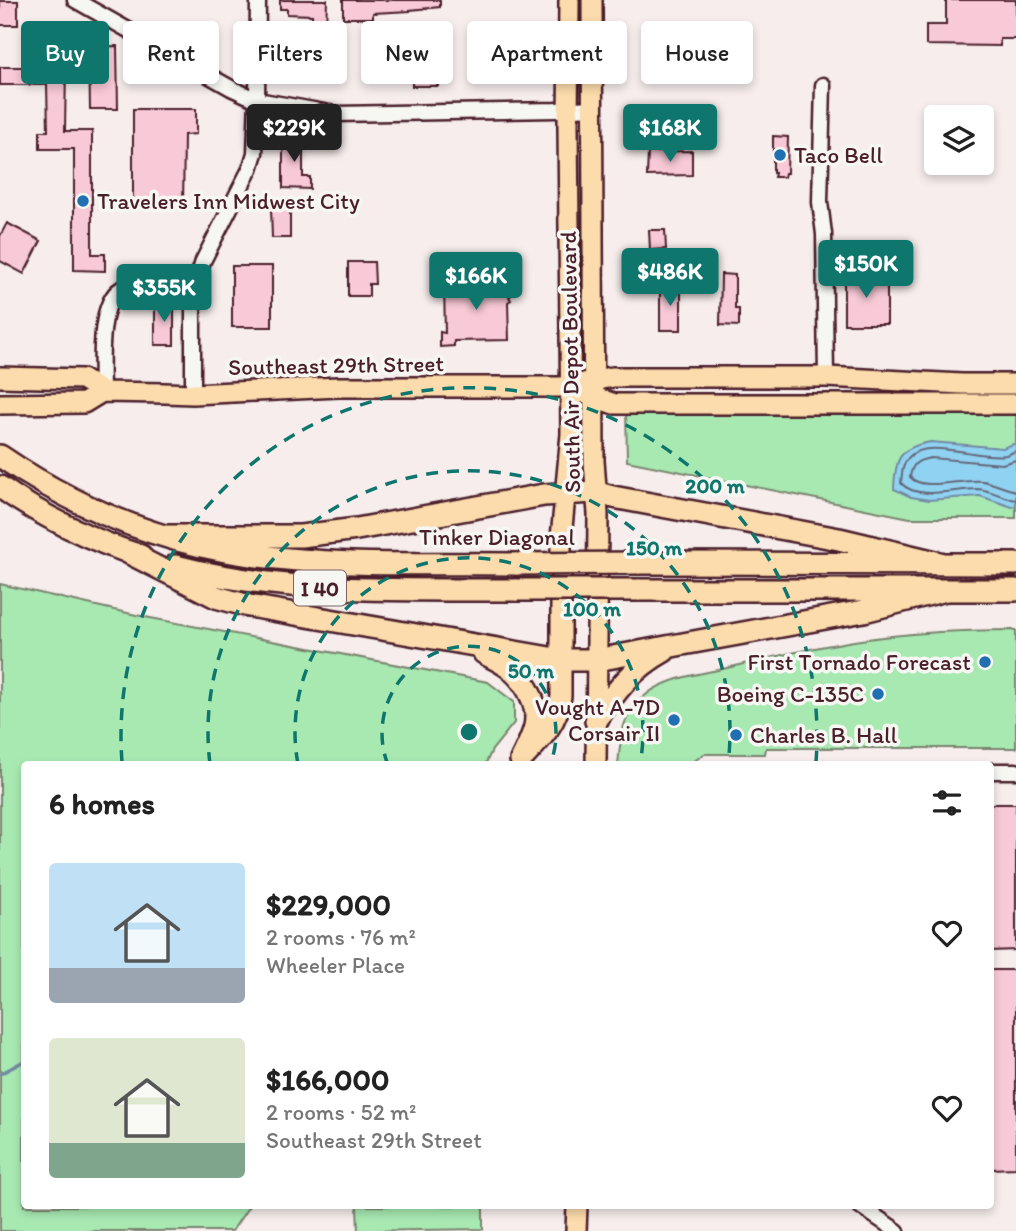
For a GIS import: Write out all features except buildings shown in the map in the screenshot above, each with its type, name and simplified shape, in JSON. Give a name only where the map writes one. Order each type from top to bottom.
[{"type":"highway","name":"Tinker Diagonal","points":[[0,456],[57,491],[124,522],[167,536],[248,555],[293,560],[517,564],[1016,564]]},
{"type":"highway","name":"I 40","points":[[0,488],[43,514],[127,552],[207,575],[279,585],[339,589],[1016,590]]},
{"type":"highway","points":[[167,536],[278,537],[328,534],[544,495],[596,492],[839,540],[944,564]]},
{"type":"highway","points":[[127,552],[216,597],[238,603],[561,660],[597,660],[864,611],[946,590]]},
{"type":"highway","points":[[474,646],[512,669],[533,700],[535,729],[520,761]]},
{"type":"highway","points":[[596,721],[614,693],[633,673],[649,659],[673,646]]},
{"type":"main road","name":"South Air Depot Boulevard","points":[[569,0],[581,109],[594,388],[598,528],[596,761]]},
{"type":"main road","points":[[576,0],[583,28],[581,109]]},
{"type":"main road","name":"South Air Depot Boulevard","points":[[521,761],[545,735],[557,715],[561,696],[561,538],[571,434],[570,387],[581,109],[592,0]]},
{"type":"main road","name":"Southeast 29th Street","points":[[0,377],[82,379],[103,392],[193,394],[338,387],[594,388],[613,377],[826,377],[1016,384]]},
{"type":"main road","name":"Southeast 29th Street","points":[[594,388],[614,404],[1016,404]]},
{"type":"main road","name":"Southeast 29th Street","points":[[0,404],[84,403],[103,392]]},
{"type":"main road","points":[[576,1231],[577,1209]]},
{"type":"street","points":[[75,0],[257,100],[336,114],[581,109]]},
{"type":"street","points":[[193,394],[193,302],[196,284],[203,261],[250,169],[254,153],[258,0]]},
{"type":"street","points":[[823,85],[820,202],[824,234],[826,377]]},
{"type":"street","points":[[103,392],[104,319],[109,302],[120,289],[138,284],[196,284]]},
{"type":"street","points":[[994,771],[1016,771]]},
{"type":"street","points":[[864,1209],[897,1231]]},
{"type":"green space","points":[[626,408],[1016,408],[1016,518],[910,518],[627,461]]},
{"type":"green space","points":[[0,584],[145,617],[488,682],[514,702],[514,723],[492,750],[487,761],[21,761],[21,1209],[247,1209],[232,1231],[0,1231]]},
{"type":"green space","points":[[1016,630],[1016,748],[766,748],[765,754],[704,754],[694,761],[618,761],[624,726],[632,709],[647,694],[675,680],[854,641],[970,631]]},
{"type":"green space","points":[[357,1209],[483,1209],[483,1229],[358,1231]]},
{"type":"water","points":[[931,442],[1003,448],[1016,443],[1016,506],[980,496],[929,500],[911,497],[894,489],[901,456],[912,447]]},
{"type":"waterway","points":[[0,1074],[21,1063]]},
{"type":"place","name":"Taco Bell","points":[[780,155]]},
{"type":"place","name":"Travelers Inn Midwest City","points":[[83,201]]},
{"type":"place","name":"First Tornado Forecast","points":[[985,662]]},
{"type":"place","name":"Boeing C-135C","points":[[878,694]]},
{"type":"place","name":"Vought A-7D Corsair II","points":[[674,720]]},
{"type":"place","name":"Charles B. Hall","points":[[736,735]]}]
